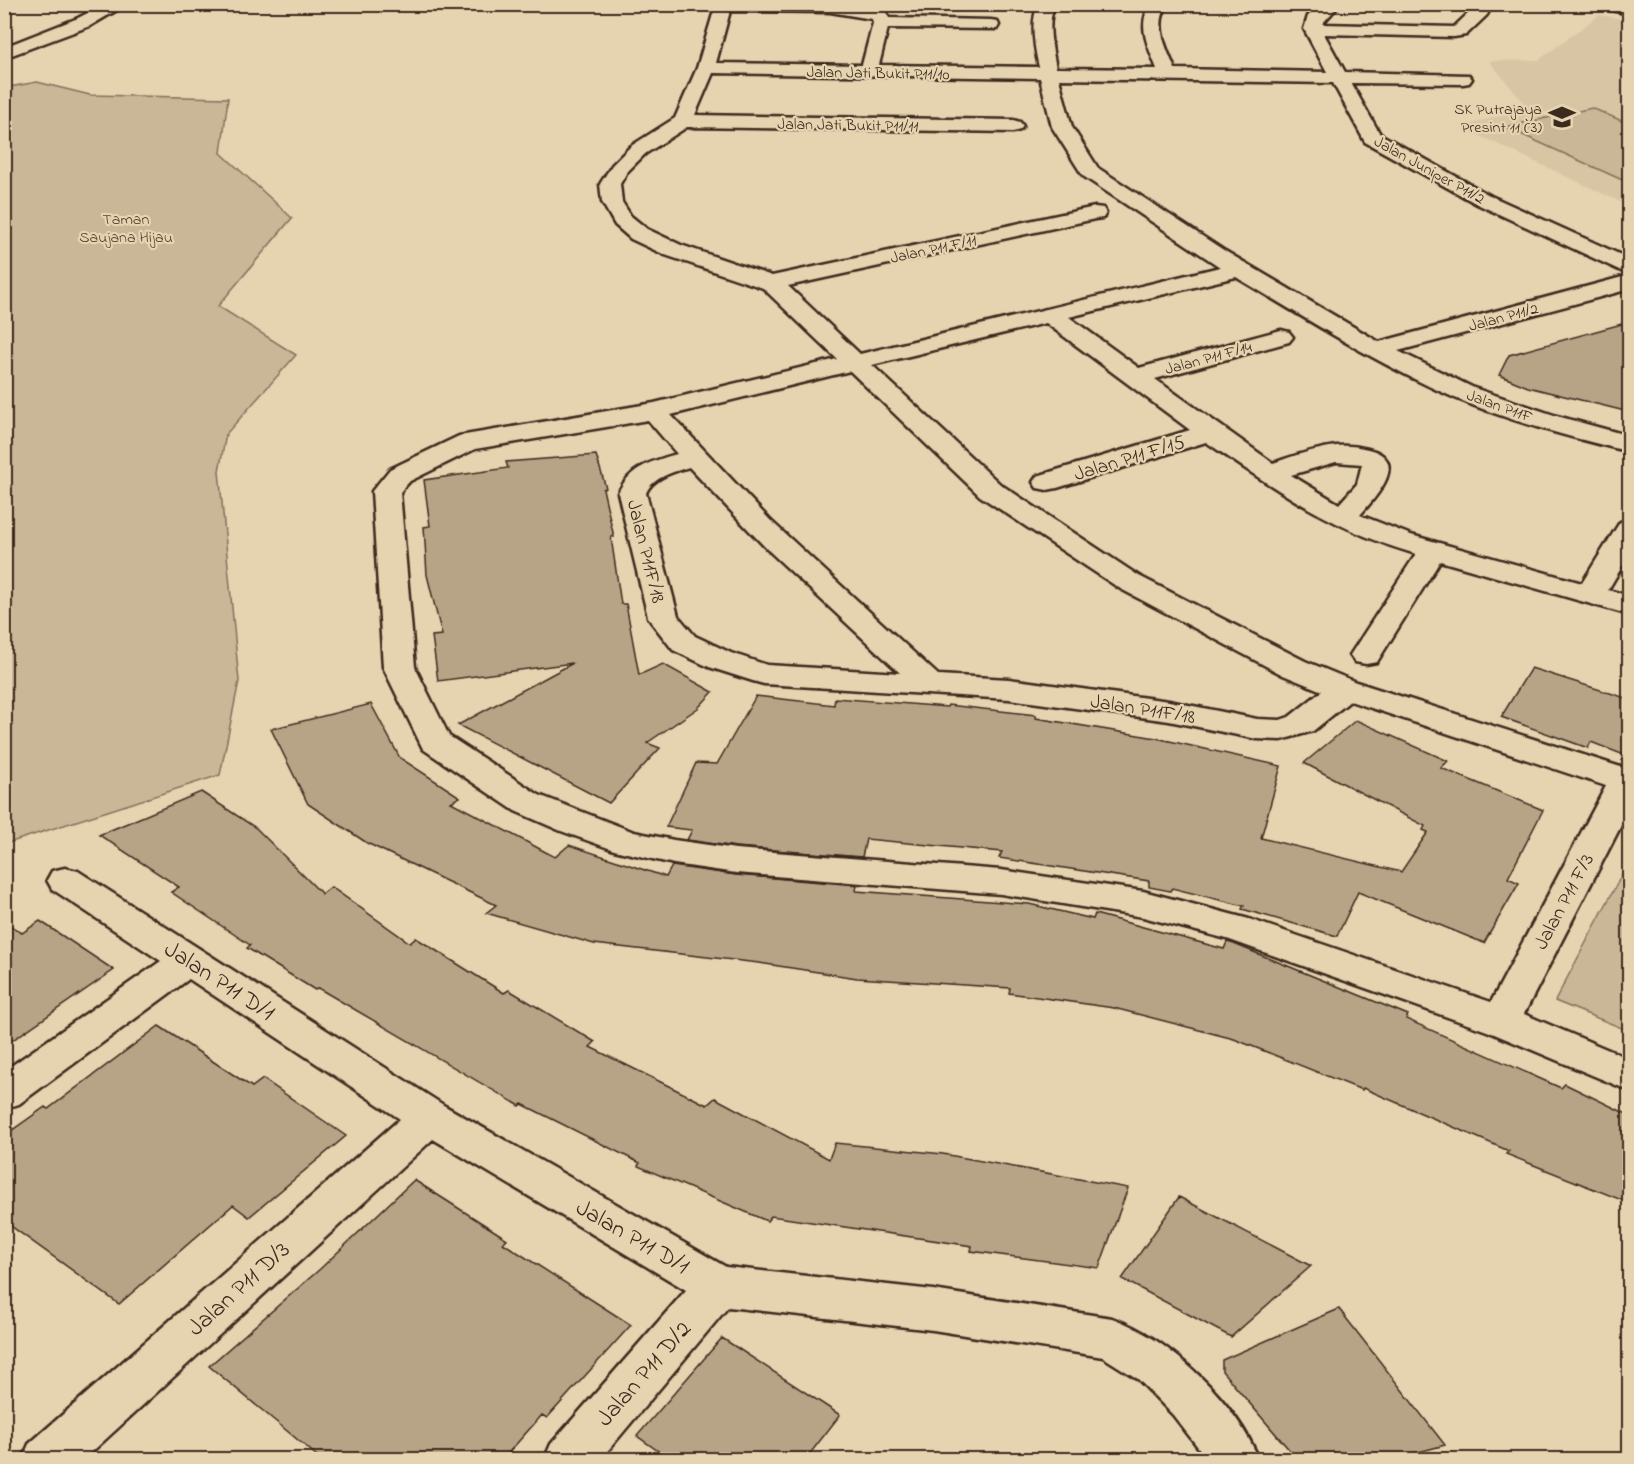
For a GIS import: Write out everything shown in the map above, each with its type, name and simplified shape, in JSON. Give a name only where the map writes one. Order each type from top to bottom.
[{"type":"street","points":[[4,53],[103,13],[119,4]]},
{"type":"street","points":[[1160,4],[1152,18],[1152,29],[1169,76]]},
{"type":"street","points":[[1332,4],[1314,20],[1313,29],[1454,32],[1460,31],[1482,11]]},
{"type":"street","points":[[1602,4],[1629,9]]},
{"type":"street","points":[[869,71],[881,23],[880,16],[866,9],[724,5],[706,69],[683,122],[638,150],[619,169],[610,184],[612,202],[623,220],[639,234],[673,250],[771,283],[990,490],[1129,582],[1294,668],[1345,689],[1628,782]]},
{"type":"street","name":"Jalan P11F","points":[[1042,6],[1043,44],[1062,127],[1090,172],[1239,269],[1377,350],[1465,393],[1548,422],[1629,444]]},
{"type":"street","points":[[4,34],[103,13]]},
{"type":"street","points":[[881,23],[991,25]]},
{"type":"street","name":"Jalan Juniper P11/2","points":[[1313,29],[1372,138],[1484,200],[1629,268]]},
{"type":"street","name":"Jalan Jati Bukit P11/10","points":[[706,69],[1463,79]]},
{"type":"street","name":"Jalan Jati Bukit P11/11","points":[[683,122],[1013,126]]},
{"type":"street","name":"Jalan P11 F/11","points":[[771,283],[1095,213]]},
{"type":"street","points":[[1239,269],[654,411],[468,442],[400,475],[386,491],[399,667],[435,742],[527,803],[573,823],[627,842],[736,861],[1001,882],[1143,904],[1236,928],[1501,1021],[1629,1076]]},
{"type":"street","name":"Jalan P11/2","points":[[1377,350],[1629,282]]},
{"type":"street","points":[[1051,315],[1269,473],[1305,497],[1343,517],[1401,541],[1629,606]]},
{"type":"street","name":"Jalan P11 F/14","points":[[1135,377],[1281,337]]},
{"type":"street","points":[[654,411],[694,457],[774,540],[901,654],[928,683]]},
{"type":"street","name":"Jalan P11 F/15","points":[[1047,482],[1210,432]]},
{"type":"street","points":[[1269,473],[1349,452],[1363,454],[1374,460],[1376,467],[1372,482],[1343,517]]},
{"type":"street","name":"Jalan P11F/18","points":[[694,457],[645,475],[635,483],[632,493],[663,617],[684,643],[720,660],[764,674],[1009,689],[1089,699],[1168,711],[1257,729],[1281,730],[1301,724],[1345,689]]},
{"type":"street","points":[[1590,595],[1629,528]]},
{"type":"street","points":[[1366,655],[1433,550]]},
{"type":"street","name":"Jalan P11 F/3","points":[[1501,1021],[1628,782]]},
{"type":"street","name":"Jalan P11 D/1","points":[[65,880],[430,1118],[718,1286],[933,1310],[1112,1338],[1155,1364],[1197,1408],[1230,1449],[1234,1460]]},
{"type":"street","points":[[4,1092],[189,960]]},
{"type":"street","name":"Jalan P11 D/3","points":[[47,1460],[430,1118]]},
{"type":"street","name":"Jalan P11 D/2","points":[[569,1460],[718,1286]]},
{"type":"shaded area","name":"SK Putrajaya Presint 11 (3)","points":[[1599,15],[1629,20],[1629,206],[1461,127],[1528,108],[1489,61],[1539,60]]},
{"type":"green space","name":"Taman Saujana Hijau","points":[[37,82],[90,95],[228,98],[221,153],[292,218],[218,306],[296,355],[226,434],[219,471],[239,681],[220,775],[5,844],[4,88]]},
{"type":"green space","points":[[1592,108],[1629,124],[1629,183],[1505,127]]},
{"type":"green space","points":[[1629,861],[1629,1031],[1555,1001]]},
{"type":"building","points":[[1629,322],[1629,412],[1528,387],[1499,375],[1509,355]]},
{"type":"building","points":[[596,455],[606,488],[603,489],[614,537],[611,537],[621,604],[626,604],[639,675],[663,664],[713,692],[698,708],[647,743],[660,748],[609,803],[458,725],[573,663],[438,681],[432,636],[442,635],[427,575],[424,527],[430,526],[424,480],[508,468],[506,462]]},
{"type":"building","points":[[1531,668],[1629,699],[1629,757],[1591,742],[1588,748],[1501,717]]},
{"type":"building","points":[[756,696],[834,705],[835,698],[947,707],[948,705],[1036,715],[1036,718],[1156,738],[1281,766],[1261,838],[1401,872],[1428,832],[1423,830],[1425,826],[1304,763],[1356,720],[1448,761],[1441,768],[1543,810],[1508,878],[1519,883],[1484,943],[1358,892],[1337,936],[1242,909],[1244,906],[1172,888],[1170,891],[1149,887],[1149,881],[999,858],[1002,852],[866,839],[862,857],[736,847],[687,840],[692,830],[666,827],[696,763],[717,764]]},
{"type":"building","points":[[371,704],[400,758],[460,797],[451,802],[555,857],[569,845],[666,877],[672,866],[736,875],[857,885],[856,891],[1029,904],[1093,919],[1095,914],[1224,949],[1227,942],[1234,944],[1408,1015],[1406,1019],[1561,1088],[1565,1084],[1629,1115],[1629,1203],[1506,1154],[1509,1151],[1363,1088],[1362,1090],[1234,1039],[1114,1008],[1009,993],[1010,988],[857,978],[759,963],[594,944],[486,913],[496,905],[367,843],[308,804],[271,729]]},
{"type":"building","points":[[201,792],[256,828],[322,894],[331,887],[410,943],[416,938],[504,993],[509,990],[595,1042],[590,1047],[707,1105],[715,1098],[829,1159],[835,1143],[943,1154],[1128,1188],[1099,1268],[971,1251],[972,1246],[771,1216],[767,1221],[638,1166],[640,1163],[522,1104],[520,1106],[318,988],[315,990],[247,948],[250,945],[171,892],[179,887],[99,835]]},
{"type":"building","points":[[40,921],[114,970],[4,1046],[4,922],[22,933]]},
{"type":"building","points":[[159,1026],[252,1087],[263,1079],[346,1136],[249,1217],[233,1205],[119,1304],[4,1221],[4,1136],[45,1107],[48,1109]]},
{"type":"building","points":[[414,1180],[507,1239],[503,1243],[631,1325],[547,1418],[542,1415],[502,1460],[322,1460],[209,1366],[320,1269]]},
{"type":"building","points":[[1179,1197],[1311,1266],[1231,1337],[1122,1279]]},
{"type":"building","points":[[1339,1309],[1445,1445],[1388,1460],[1298,1460],[1222,1371],[1222,1360]]},
{"type":"building","points":[[722,1338],[840,1415],[805,1460],[671,1460],[637,1436]]},
{"type":"place","name":"SK Putrajaya Presint 11 (3)","points":[[1562,117]]}]
